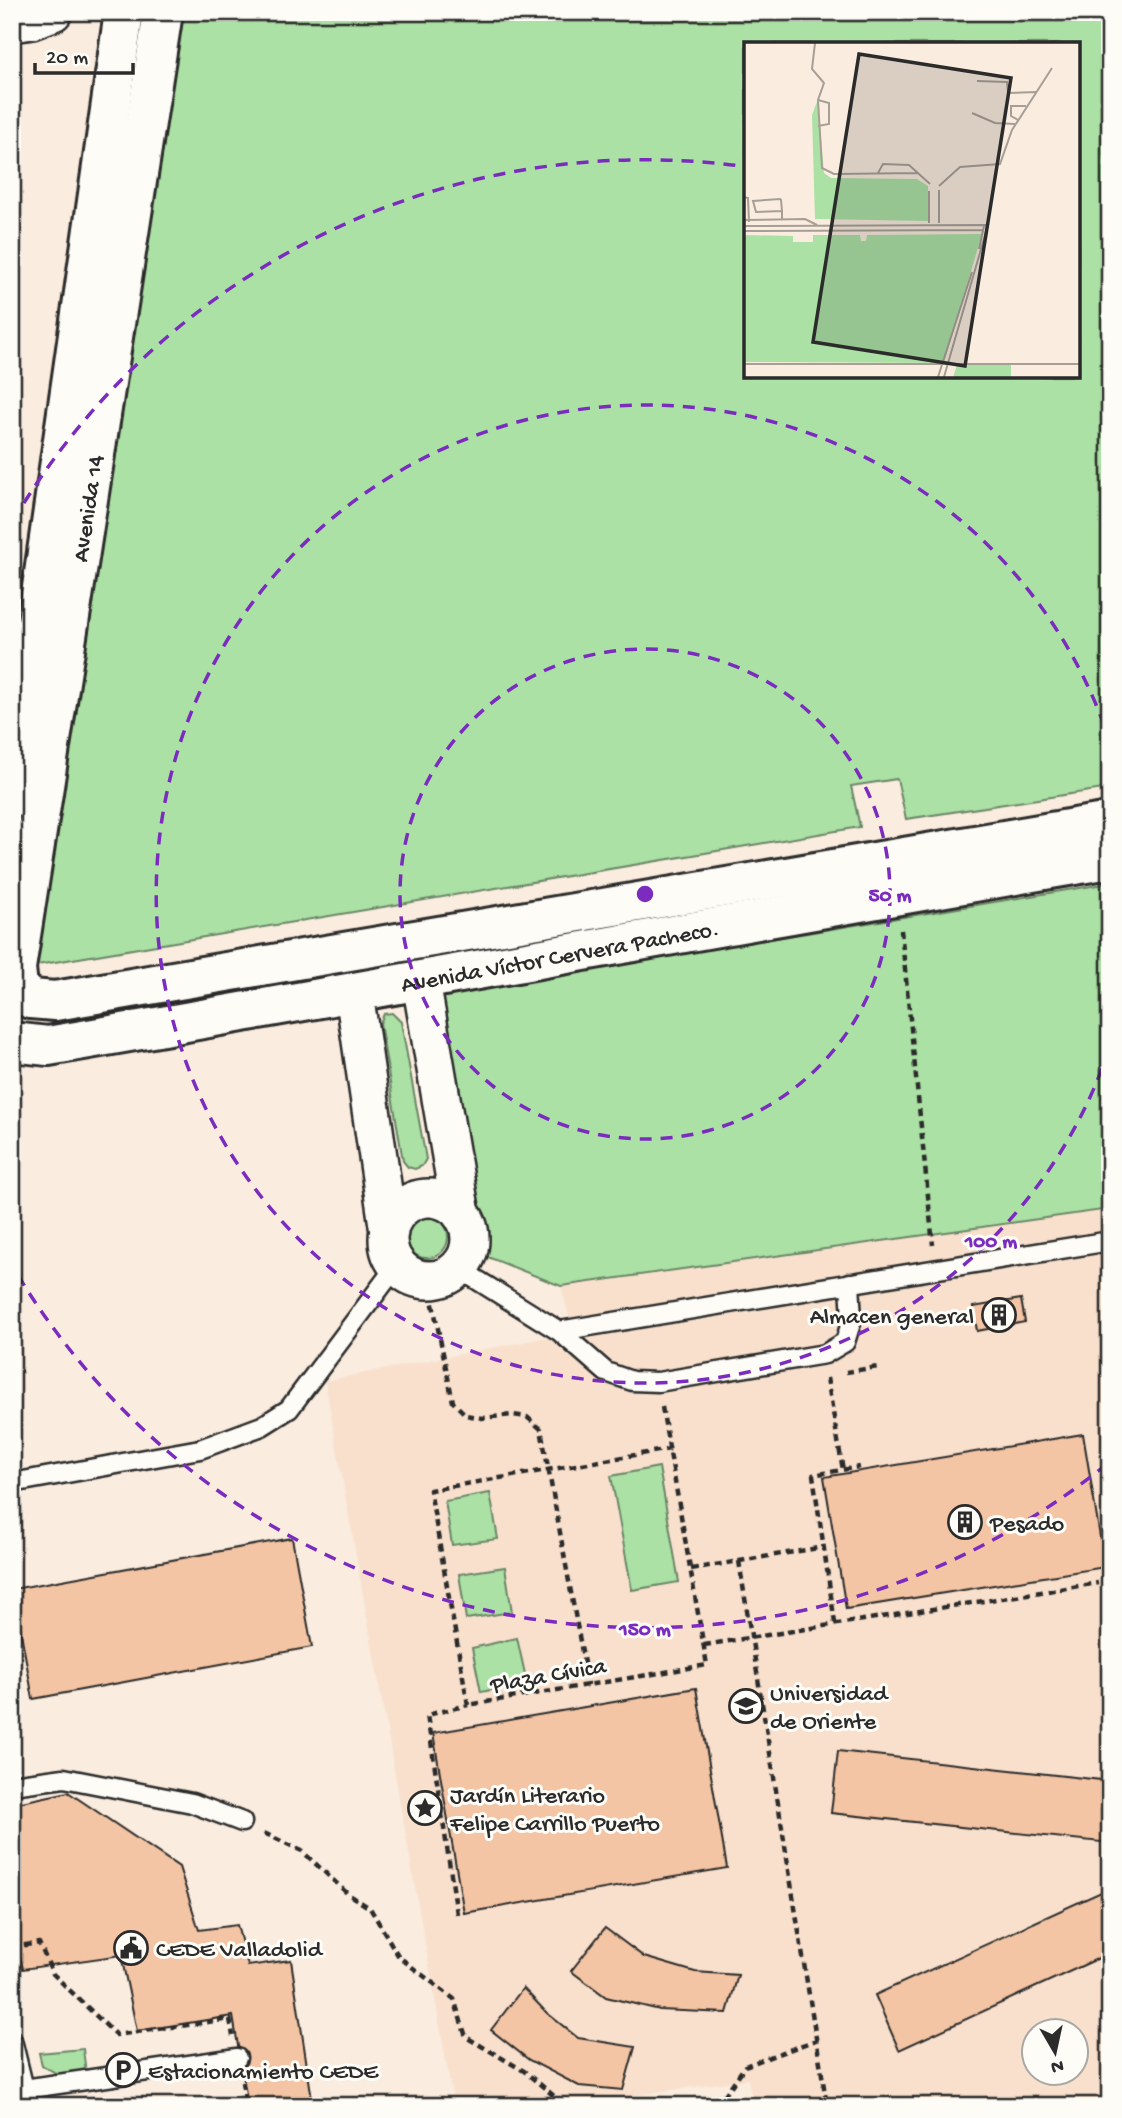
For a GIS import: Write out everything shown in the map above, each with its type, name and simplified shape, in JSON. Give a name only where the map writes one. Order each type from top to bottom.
[{"type":"street","points":[[12,23],[32,20],[53,12]]},
{"type":"street","name":"Avenida 14","points":[[12,798],[124,12]]},
{"type":"street","name":"Avenida 14","points":[[31,999],[18,987],[16,968],[163,12]]},
{"type":"street","name":"Avenida Víctor Cervera Pacheco.","points":[[31,999],[55,1001],[1110,822]]},
{"type":"street","name":"Avenida Víctor Cervera Pacheco.","points":[[15,1043],[48,1046],[421,982],[897,894],[1110,859]]},
{"type":"street","points":[[418,1261],[467,1256],[470,1240],[468,1226],[461,1214],[421,982]]},
{"type":"street","points":[[354,993],[418,1261]]},
{"type":"street","points":[[15,1043],[31,999]]},
{"type":"street","points":[[418,1261],[393,1221],[403,1208],[423,1199],[444,1201],[461,1214]]},
{"type":"lane","points":[[559,1331],[1110,1241]]},
{"type":"lane","points":[[12,1483],[200,1449],[262,1426],[289,1409],[418,1261],[559,1331],[606,1372],[632,1381],[658,1382],[825,1354],[845,1342],[852,1320],[850,1283]]},
{"type":"lane","points":[[12,1785],[64,1779],[192,1803],[242,1822]]},
{"type":"lane","points":[[12,2040],[24,2089],[237,2058]]},
{"type":"path","points":[[897,894],[935,1269]]},
{"type":"path","points":[[418,1261],[453,1402],[466,1415],[482,1418],[512,1415],[527,1417],[541,1429],[588,1685]]},
{"type":"path","points":[[826,1375],[843,1470]]},
{"type":"path","points":[[658,1382],[704,1645],[1098,1583]]},
{"type":"path","name":"Plaza Cívica","points":[[670,1449],[430,1490],[468,1705],[707,1665],[704,1645]]},
{"type":"path","points":[[835,1623],[813,1475],[859,1467]]},
{"type":"path","points":[[691,1569],[824,1547]]},
{"type":"path","points":[[739,1561],[827,2106]]},
{"type":"path","points":[[457,1914],[428,1715],[468,1705]]},
{"type":"path","points":[[242,1822],[302,1851],[348,1894],[370,1908],[399,1957],[454,1999],[466,2037],[524,2071],[566,2106]]},
{"type":"path","points":[[12,1947],[38,1943],[53,1974],[116,2035],[230,2019],[246,2106]]},
{"type":"path","points":[[12,1976],[12,1982]]},
{"type":"path","points":[[717,2106],[745,2066],[816,2040]]},
{"type":"shaded area","name":"Universidad de Oriente","points":[[1110,1209],[1110,2106],[754,2106],[748,2079],[560,2106],[454,2106],[325,1381],[573,1332],[561,1286]]},
{"type":"green space","points":[[154,12],[1110,12],[1110,788],[906,819],[897,779],[851,786],[860,827],[31,966]]},
{"type":"green space","points":[[1110,883],[1110,1209],[561,1286],[475,1252],[424,996]]},
{"type":"green space","points":[[392,1013],[401,1022],[426,1159],[422,1166],[415,1169],[408,1167],[403,1161],[380,1023],[384,1014]]},
{"type":"green space","points":[[427,1216],[442,1222],[448,1237],[442,1252],[427,1258],[412,1252],[406,1237],[412,1222]]},
{"type":"green space","points":[[659,1467],[679,1582],[632,1590],[611,1476]]},
{"type":"green space","points":[[490,1493],[498,1539],[452,1545],[445,1501]]},
{"type":"green space","points":[[505,1567],[512,1612],[466,1619],[459,1574]]},
{"type":"green space","points":[[517,1638],[527,1683],[481,1692],[472,1648]]},
{"type":"green space","points":[[83,2049],[86,2073],[61,2076],[42,2065],[39,2053]]},
{"type":"building","name":"Almacen general","points":[[1021,1299],[1025,1322],[977,1331],[973,1307]]},
{"type":"building","name":"Pesado","points":[[1083,1434],[1105,1567],[846,1609],[824,1477]]},
{"type":"building","points":[[292,1538],[312,1647],[33,1699],[13,1589]]},
{"type":"building","points":[[696,1688],[727,1868],[464,1913],[433,1733]]},
{"type":"building","points":[[838,1751],[1110,1781],[1110,1843],[831,1813]]},
{"type":"building","name":"CEDE Valladolid","points":[[68,1792],[179,1867],[199,1930],[237,1925],[248,1966],[291,1960],[313,2106],[248,2106],[233,2016],[137,2031],[121,1955],[23,1969],[12,1922],[12,1804]]},
{"type":"building","points":[[1110,1888],[1110,1953],[899,2050],[875,1995]]},
{"type":"building","points":[[605,1928],[644,1957],[695,1972],[738,1975],[727,2013],[660,2010],[606,1997],[571,1971]]},
{"type":"building","points":[[523,1988],[547,2013],[578,2038],[635,2047],[623,2090],[579,2086],[529,2060],[491,2030]]},
{"type":"place","name":"Almacen general","points":[[999,1315]]},
{"type":"place","name":"Pesado","points":[[965,1522]]},
{"type":"place","name":"Universidad de Oriente","points":[[746,1706]]},
{"type":"place","name":"Jardín Literario Felipe Carrillo Puerto","points":[[425,1808]]},
{"type":"place","name":"CEDE Valladolid","points":[[131,1948]]},
{"type":"place","name":"Estacionamiento CEDE","points":[[123,2070]]}]
